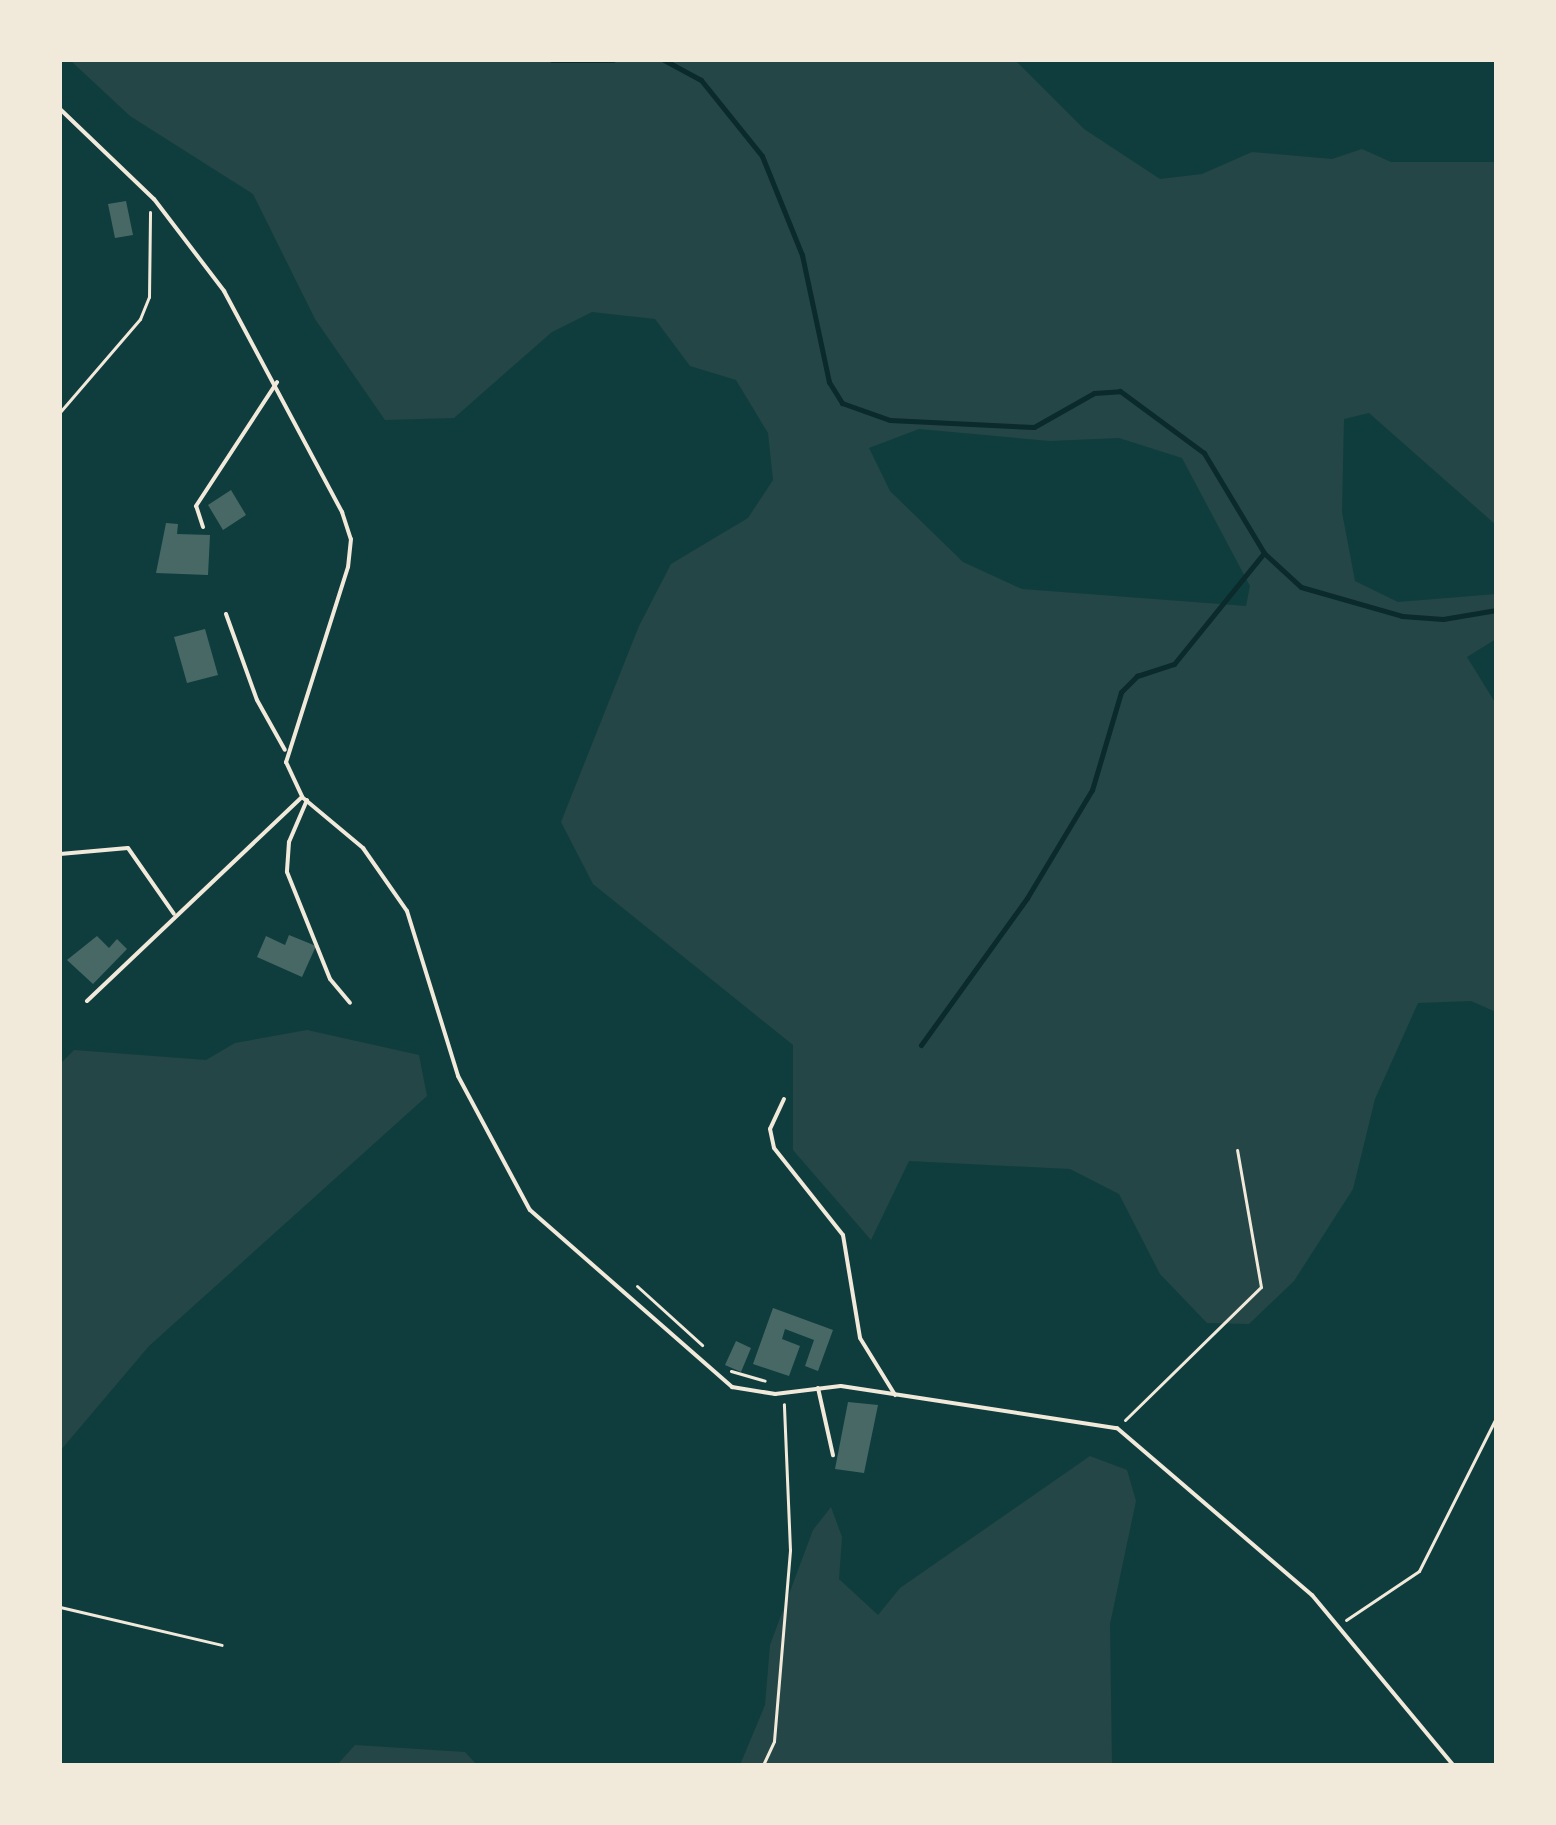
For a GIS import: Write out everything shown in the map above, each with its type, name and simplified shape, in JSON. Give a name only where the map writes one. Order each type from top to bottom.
[{"type":"lane","points":[[60,109],[154,199],[224,291],[277,382],[351,539],[339,602],[285,750]]},
{"type":"lane","points":[[203,527],[196,506],[277,382]]},
{"type":"lane","points":[[226,614],[257,700],[285,750],[304,798],[363,848],[407,911],[458,1076],[530,1210],[711,1373],[732,1387],[775,1394],[818,1388],[895,1395],[1117,1428],[1339,1623],[1453,1765]]},
{"type":"lane","points":[[87,1001],[174,914],[304,798]]},
{"type":"lane","points":[[304,798],[289,842],[287,872],[330,979],[350,1003]]},
{"type":"lane","points":[[60,854],[128,848],[174,914]]},
{"type":"lane","points":[[784,1099],[770,1129],[774,1148],[843,1235],[860,1338],[895,1395]]},
{"type":"lane","points":[[818,1388],[833,1455]]},
{"type":"path","points":[[60,412],[140,319],[149,297],[146,222],[154,199]]},
{"type":"path","points":[[1117,1428],[1261,1287],[1237,1150]]},
{"type":"path","points":[[637,1286],[711,1354]]},
{"type":"path","points":[[725,1368],[761,1378],[775,1394]]},
{"type":"path","points":[[763,1765],[774,1741],[790,1550],[784,1393]]},
{"type":"path","points":[[1339,1623],[1419,1571],[1496,1418]]},
{"type":"path","points":[[60,1607],[222,1645]]},
{"type":"shaded area","points":[[70,60],[1015,60],[1084,129],[1160,179],[1202,174],[1252,152],[1332,159],[1362,149],[1391,162],[1496,162],[1496,525],[1369,413],[1344,419],[1342,512],[1355,581],[1398,602],[1496,594],[1496,639],[1467,657],[1496,704],[1496,1012],[1471,1001],[1418,1003],[1375,1099],[1353,1189],[1294,1281],[1249,1324],[1207,1323],[1160,1274],[1119,1194],[1070,1169],[909,1161],[871,1240],[793,1150],[793,1045],[593,884],[561,822],[639,626],[671,564],[748,518],[773,480],[768,433],[736,380],[690,366],[655,319],[592,312],[552,332],[454,418],[385,420],[315,319],[253,194],[130,116]],"holes":[[[919,429],[1050,441],[1119,438],[1182,458],[1250,586],[1246,606],[1022,589],[963,562],[890,491],[869,448]]]},
{"type":"shaded area","points":[[307,1030],[419,1055],[427,1096],[149,1346],[60,1451],[60,1064],[74,1050],[206,1060],[235,1043]]},
{"type":"shaded area","points":[[1090,1456],[1127,1470],[1136,1501],[1110,1624],[1112,1765],[740,1765],[765,1705],[770,1645],[813,1530],[831,1507],[842,1537],[839,1579],[878,1615],[900,1588]]},
{"type":"shaded area","points":[[355,1745],[465,1752],[477,1765],[337,1765]]},
{"type":"building","points":[[126,201],[133,235],[115,238],[108,204]]},
{"type":"building","points":[[231,490],[246,515],[223,530],[208,505]]},
{"type":"building","points":[[166,523],[178,524],[177,534],[210,535],[208,575],[156,573]]},
{"type":"building","points":[[205,629],[218,675],[187,683],[174,637]]},
{"type":"building","points":[[289,935],[316,946],[302,977],[257,957],[266,936],[285,945]]},
{"type":"building","points":[[97,936],[109,948],[117,939],[127,949],[93,984],[67,960]]},
{"type":"building","points":[[773,1308],[833,1330],[818,1371],[805,1366],[814,1340],[785,1329],[782,1339],[800,1346],[789,1376],[753,1364]]},
{"type":"building","points":[[736,1341],[751,1348],[741,1372],[725,1365]]},
{"type":"building","points":[[848,1402],[878,1405],[864,1473],[835,1469]]},
{"type":"waterway","points":[[552,60],[613,60]]},
{"type":"waterway","points":[[664,60],[701,80],[762,156],[802,255],[829,382],[842,403],[890,420],[1034,427],[1094,393],[1120,391],[1204,453],[1264,553],[1301,587],[1402,616],[1443,619],[1496,610]]},
{"type":"waterway","points":[[921,1045],[1027,898],[1092,790],[1121,692],[1137,676],[1174,664],[1264,553]]}]
